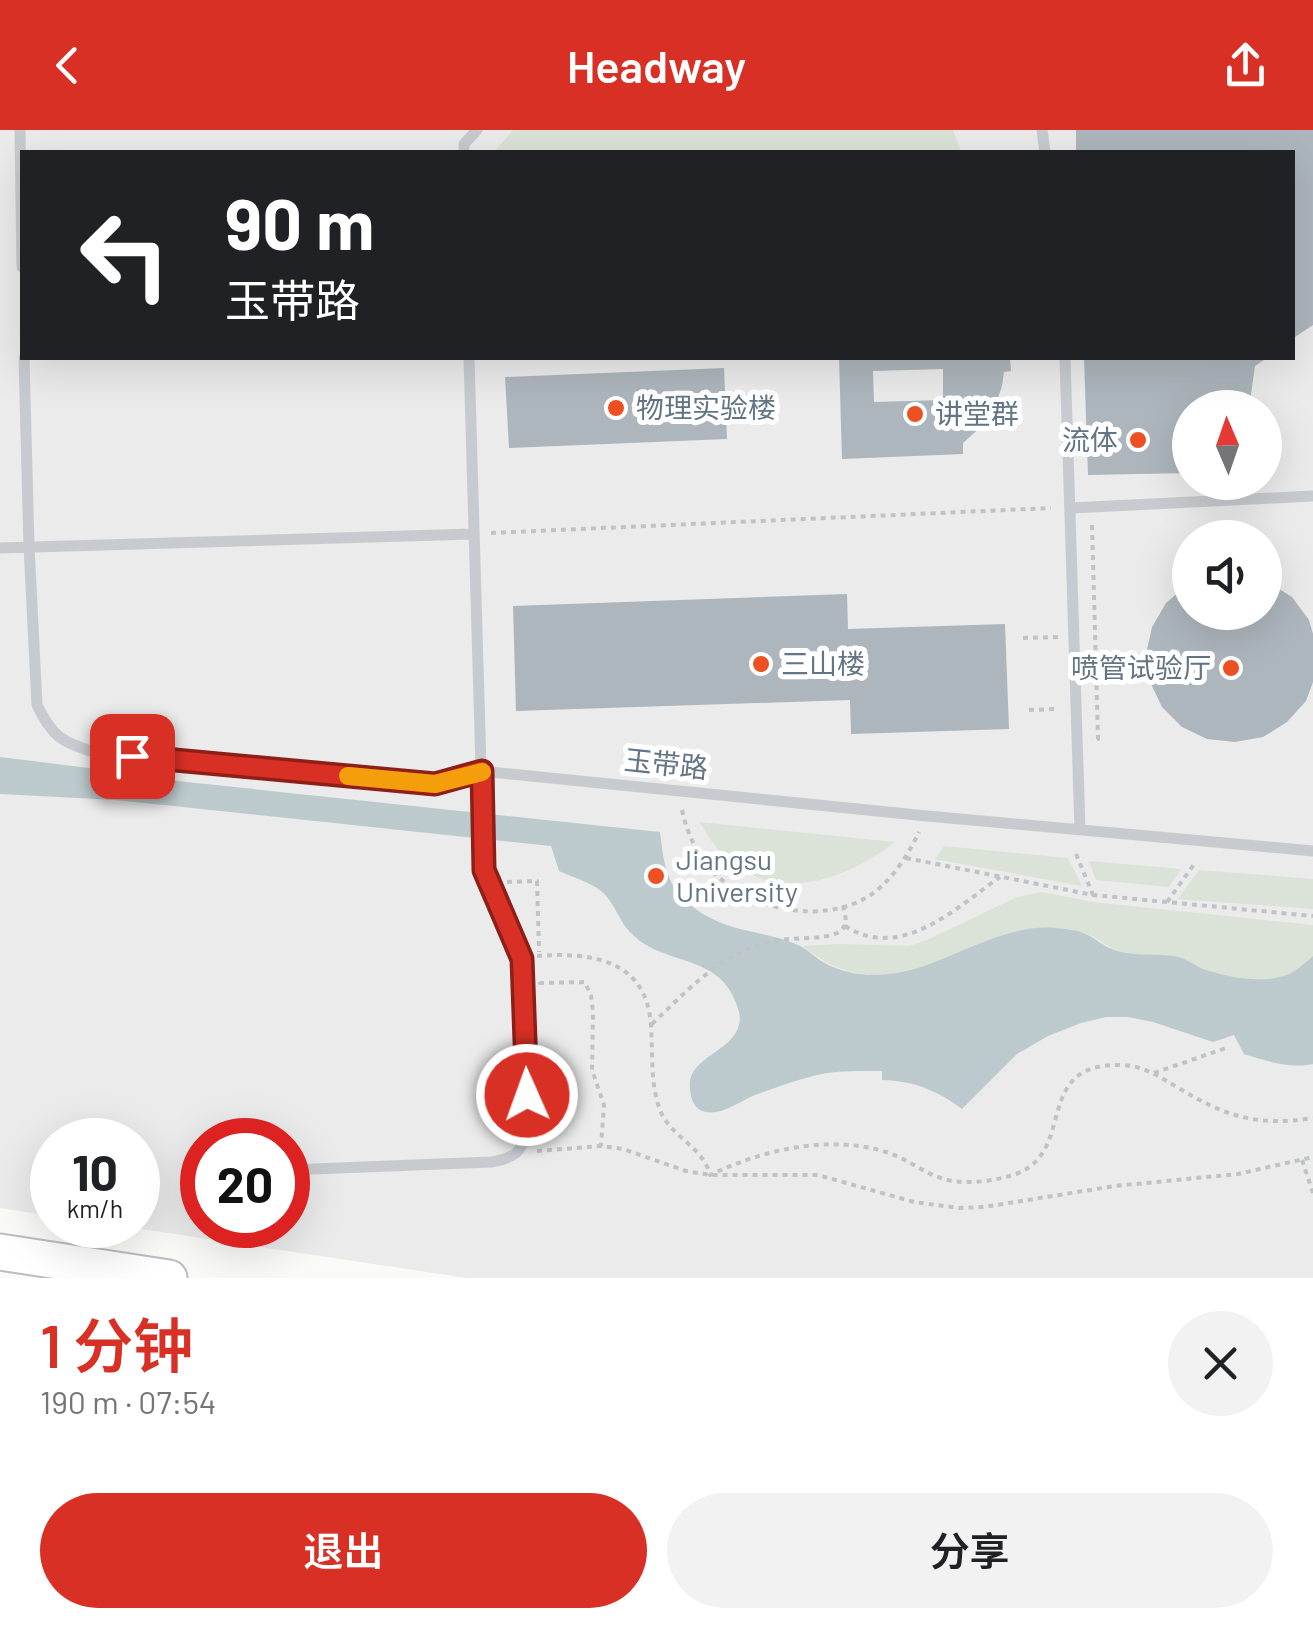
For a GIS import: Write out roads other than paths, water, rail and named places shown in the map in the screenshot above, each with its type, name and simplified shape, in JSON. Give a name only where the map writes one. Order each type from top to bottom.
[{"type":"main road","points":[[0,1252],[169,1278]]},
{"type":"main road","points":[[0,1277],[9,1278]]},
{"type":"lane","points":[[462,130],[464,148]]},
{"type":"lane","points":[[464,148],[477,130]]},
{"type":"lane","points":[[24,360],[29,546]]},
{"type":"lane","points":[[310,1169],[508,1159],[523,1148],[528,1129],[522,959],[484,870],[469,360]]},
{"type":"lane","points":[[1064,360],[1080,830]]},
{"type":"lane","points":[[1071,508],[1313,496]]},
{"type":"lane","points":[[0,548],[473,534]]},
{"type":"lane","name":"玉带路","points":[[29,546],[36,705],[47,726],[67,744],[94,752],[435,784],[482,771],[1313,851]]},
{"type":"place","name":"物理实验楼","points":[[616,408]]},
{"type":"place","name":"讲堂群","points":[[915,414]]},
{"type":"place","name":"流体","points":[[1138,440]]},
{"type":"place","name":"三山楼","points":[[761,664]]},
{"type":"place","name":"喷管试验厅","points":[[1231,668]]},
{"type":"place","name":"Jiangsu University","points":[[656,876]]}]
